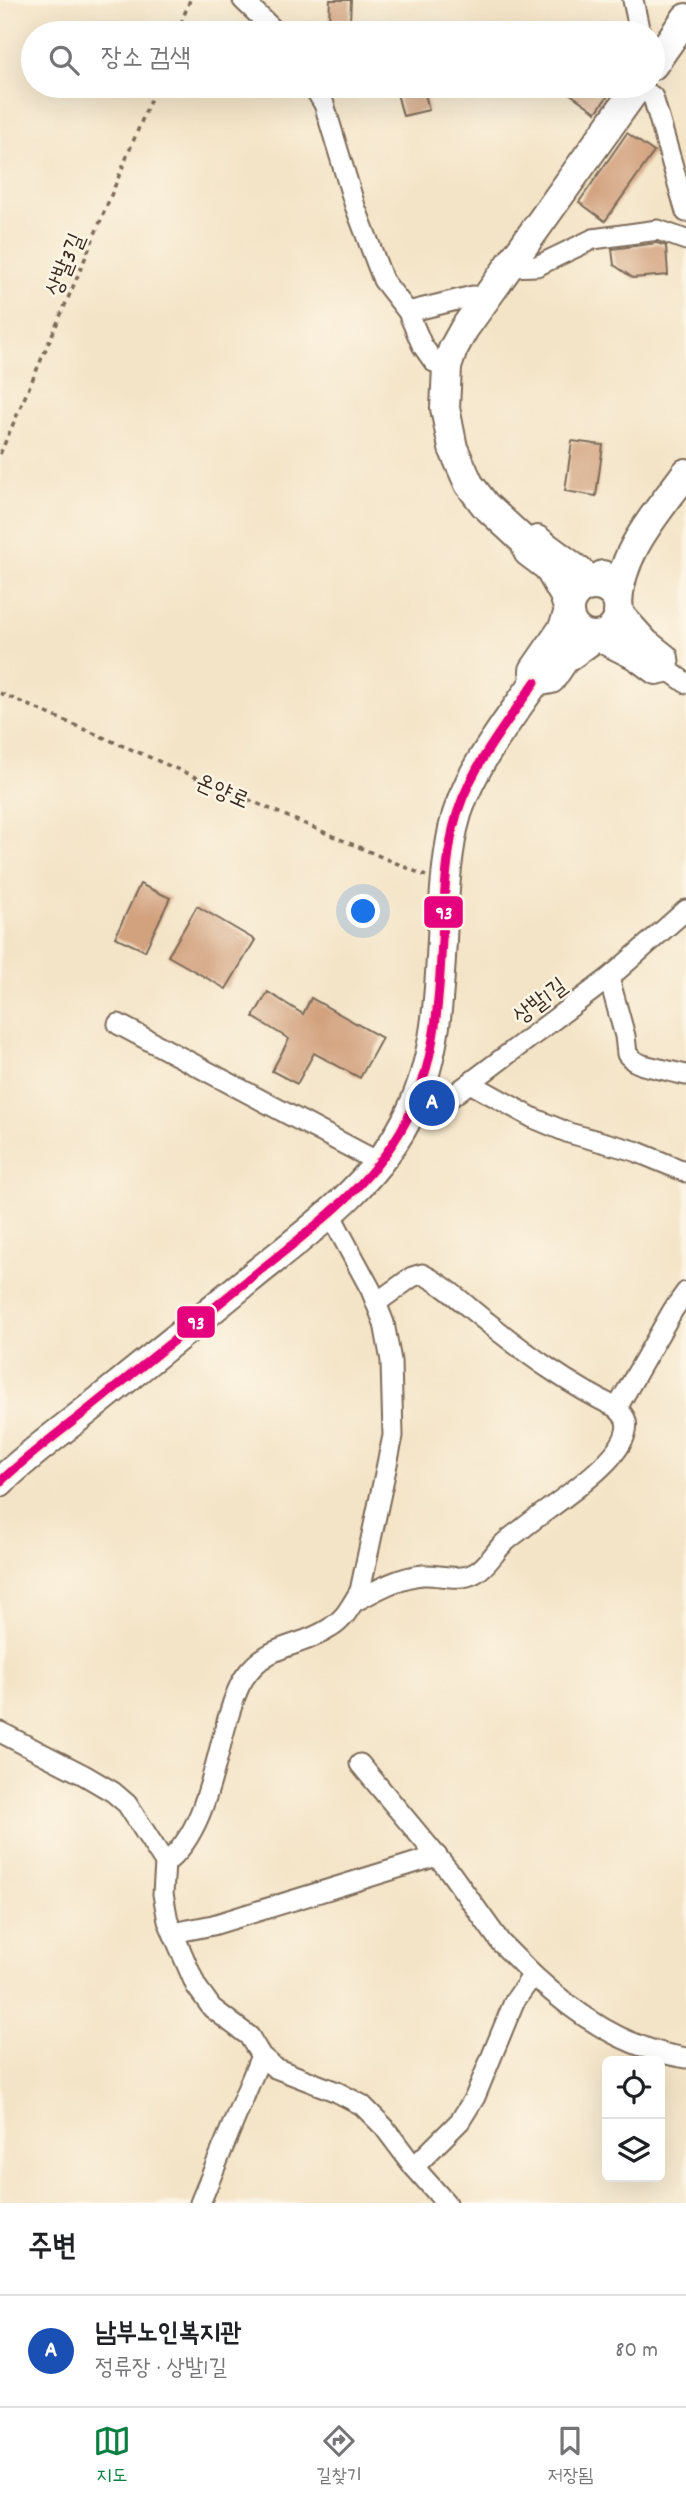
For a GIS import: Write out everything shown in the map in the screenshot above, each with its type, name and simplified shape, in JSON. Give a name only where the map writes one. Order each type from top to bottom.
[{"type":"main road","points":[[665,46],[686,18]]},
{"type":"main road","points":[[629,98],[483,302],[453,349],[447,367],[446,408],[448,428],[460,466],[469,484],[485,505],[525,542],[528,552],[548,567],[556,579],[570,619],[581,632],[597,636],[637,656],[656,670],[676,676]]},
{"type":"main road","points":[[535,682],[551,679],[564,660],[612,628],[618,609],[618,590],[631,549],[686,472]]},
{"type":"main road","points":[[525,542],[535,538],[595,586],[609,592],[618,609],[645,643],[664,658],[676,676]]},
{"type":"main road","points":[[567,562],[586,563],[614,550],[631,549]]},
{"type":"main road","points":[[0,1482],[330,1214],[377,1162],[410,1113],[423,1081],[432,1045],[438,1007],[454,828],[464,799],[479,764],[535,682],[534,670],[563,628],[575,596],[587,587],[595,586],[619,557],[631,549]]},
{"type":"street","points":[[243,0],[265,21]]},
{"type":"street","points":[[633,0],[637,21]]},
{"type":"street","points":[[320,98],[355,206],[383,280],[408,312],[422,345],[434,362],[447,367]]},
{"type":"street","points":[[653,98],[686,212]]},
{"type":"street","points":[[508,267],[537,266],[593,239],[658,230],[686,240]]},
{"type":"street","points":[[408,312],[473,296],[483,302]]},
{"type":"street","name":"상발1길","points":[[410,1113],[447,1100],[609,978],[686,910]]},
{"type":"street","points":[[609,978],[625,1036],[627,1054],[643,1065],[686,1075]]},
{"type":"street","points":[[118,1024],[377,1162]]},
{"type":"street","points":[[470,1083],[533,1118],[569,1133],[635,1151],[686,1172]]},
{"type":"street","points":[[165,1863],[178,1854],[197,1820],[242,1680],[257,1662],[280,1647],[330,1629],[347,1614],[360,1591],[393,1436],[391,1361],[384,1323],[371,1290],[330,1214]]},
{"type":"street","points":[[354,1602],[402,1579],[422,1575],[461,1578],[475,1574],[520,1530],[569,1495],[606,1462],[627,1429],[626,1418],[617,1408],[579,1390],[544,1367],[444,1287],[422,1274],[412,1277],[376,1303]]},
{"type":"street","points":[[617,1408],[686,1292]]},
{"type":"street","points":[[0,1732],[113,1792],[127,1804],[165,1863],[163,1894],[168,1921],[195,1986],[212,2008],[249,2036],[261,2056],[275,2068],[362,2105],[384,2127],[446,2203]]},
{"type":"street","points":[[360,1764],[437,1856],[501,1943],[558,1998],[605,2032],[663,2053],[686,2058]]},
{"type":"street","points":[[173,1933],[213,1925],[437,1856]]},
{"type":"street","points":[[414,2167],[460,2120],[475,2097],[513,2002],[533,1975]]},
{"type":"street","points":[[200,2203],[261,2056]]},
{"type":"path","points":[[182,21],[190,0]]},
{"type":"path","name":"상발3길","points":[[0,454],[151,98]]},
{"type":"path","name":"온양로","points":[[0,694],[447,885]]},
{"type":"building","points":[[330,0],[351,0],[350,21],[329,20]]},
{"type":"building","points":[[398,98],[426,98],[429,110],[403,116]]},
{"type":"building","points":[[576,98],[606,98],[596,112]]},
{"type":"building","points":[[627,133],[654,152],[605,221],[579,202]]},
{"type":"building","points":[[657,243],[666,246],[668,275],[633,278],[614,265],[612,249]]},
{"type":"building","points":[[572,441],[603,445],[596,496],[565,491]]},
{"type":"building","points":[[140,884],[170,898],[145,951],[115,937]]},
{"type":"building","points":[[197,906],[255,940],[226,989],[168,956]]},
{"type":"building","points":[[268,992],[303,1014],[311,998],[382,1038],[360,1078],[314,1053],[297,1084],[272,1071],[289,1039],[253,1017]]},
{"type":"transit line","name":"93","points":[[0,1482],[324,1219],[364,1180],[398,1136],[424,1077],[432,1043],[447,864],[459,809],[476,770],[535,682]]},
{"type":"place","name":"남부노인복지관","points":[[432,1103]]}]
